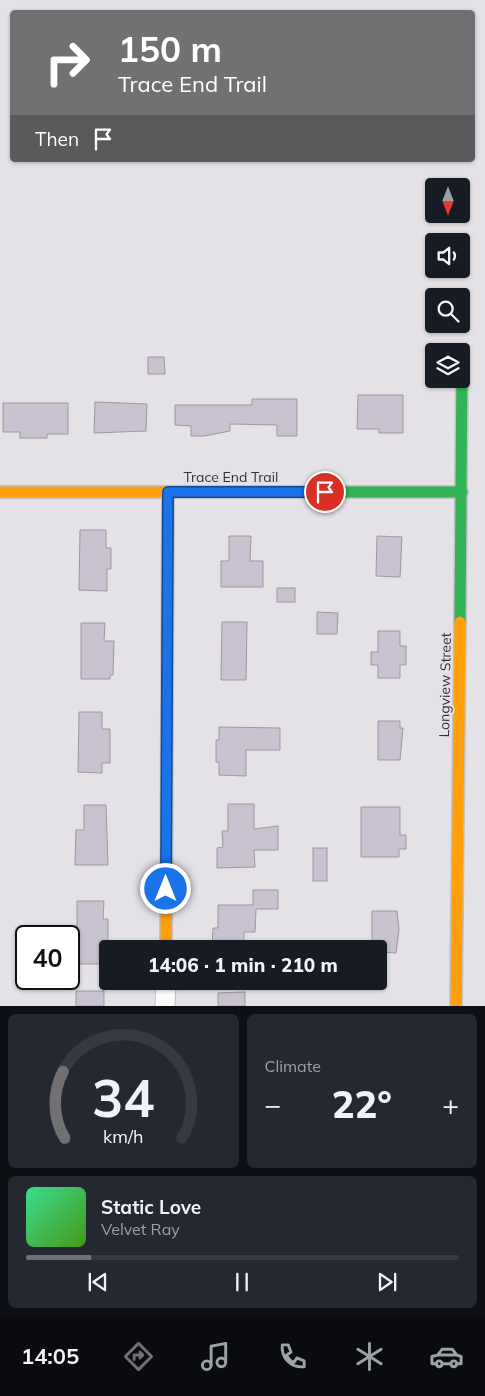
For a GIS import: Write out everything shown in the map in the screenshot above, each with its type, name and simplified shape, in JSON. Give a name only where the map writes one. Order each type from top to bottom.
[{"type":"street","name":"Longview Street","points":[[456,1006],[462,388]]},
{"type":"street","name":"Trace End Trail","points":[[0,492],[462,492]]},
{"type":"street","points":[[166,940],[168,492]]},
{"type":"street","points":[[165,1006],[166,990]]},
{"type":"building","points":[[148,357],[164,357],[165,374],[148,374]]},
{"type":"building","points":[[358,395],[403,395],[403,433],[379,433],[379,429],[357,429]]},
{"type":"building","points":[[252,399],[297,399],[297,436],[277,436],[277,425],[230,424],[230,431],[204,436],[191,436],[191,426],[175,425],[175,405],[252,405]]},
{"type":"building","points":[[95,402],[147,404],[146,431],[94,433]]},
{"type":"building","points":[[3,403],[68,403],[68,434],[47,434],[47,438],[20,438],[20,432],[3,432]]},
{"type":"building","points":[[80,530],[106,530],[106,548],[111,548],[111,569],[107,569],[107,591],[79,590]]},
{"type":"building","points":[[229,536],[251,536],[250,561],[263,561],[263,587],[221,587],[221,561],[229,561]]},
{"type":"building","points":[[377,536],[402,537],[400,577],[376,576]]},
{"type":"building","points":[[277,588],[295,588],[295,602],[277,602]]},
{"type":"building","points":[[317,612],[338,613],[337,634],[317,634]]},
{"type":"building","points":[[222,622],[247,622],[246,680],[221,680]]},
{"type":"building","points":[[81,623],[105,623],[104,641],[114,641],[113,675],[110,675],[110,679],[81,679]]},
{"type":"building","points":[[378,631],[400,631],[400,646],[406,646],[406,665],[400,665],[400,678],[378,678],[378,665],[371,665],[371,652],[378,652]]},
{"type":"building","points":[[79,712],[102,712],[102,729],[110,729],[110,763],[102,763],[102,773],[78,772]]},
{"type":"building","points":[[378,721],[400,721],[400,728],[403,728],[400,760],[378,760]]},
{"type":"building","points":[[219,727],[280,728],[280,750],[246,750],[246,776],[219,775],[219,762],[216,762],[216,740],[219,740]]},
{"type":"building","points":[[228,804],[254,804],[254,829],[278,826],[278,850],[254,850],[255,867],[217,868],[217,848],[223,847],[222,831],[228,831]]},
{"type":"building","points":[[84,805],[106,805],[108,865],[75,865],[76,830],[84,830]]},
{"type":"building","points":[[361,807],[400,807],[400,835],[406,835],[406,849],[399,849],[399,857],[361,857]]},
{"type":"building","points":[[313,848],[327,848],[327,881],[313,881]]},
{"type":"building","points":[[253,890],[278,890],[278,909],[256,909],[255,932],[244,932],[244,940],[212,940],[213,928],[218,928],[218,905],[253,905]]},
{"type":"building","points":[[77,901],[104,901],[103,919],[108,919],[108,940],[99,940],[99,964],[80,964],[80,925],[77,925]]},
{"type":"building","points":[[372,911],[397,911],[399,930],[396,953],[387,952],[387,940],[372,940]]},
{"type":"building","points":[[76,991],[104,991],[104,1006],[76,1006]]},
{"type":"building","points":[[245,992],[245,1006],[218,1006],[218,993]]},
{"type":"traffic: fast","points":[[460,622],[462,388]]},
{"type":"traffic: fast","points":[[167,703],[168,492]]},
{"type":"traffic: fast","points":[[316,492],[462,492]]},
{"type":"traffic: slow","points":[[0,492],[316,492]]},
{"type":"traffic: slow","points":[[456,1006],[460,622]]},
{"type":"traffic: slow","points":[[166,940],[167,703]]},
{"type":"route","points":[[166,889],[168,492],[325,492]]}]
